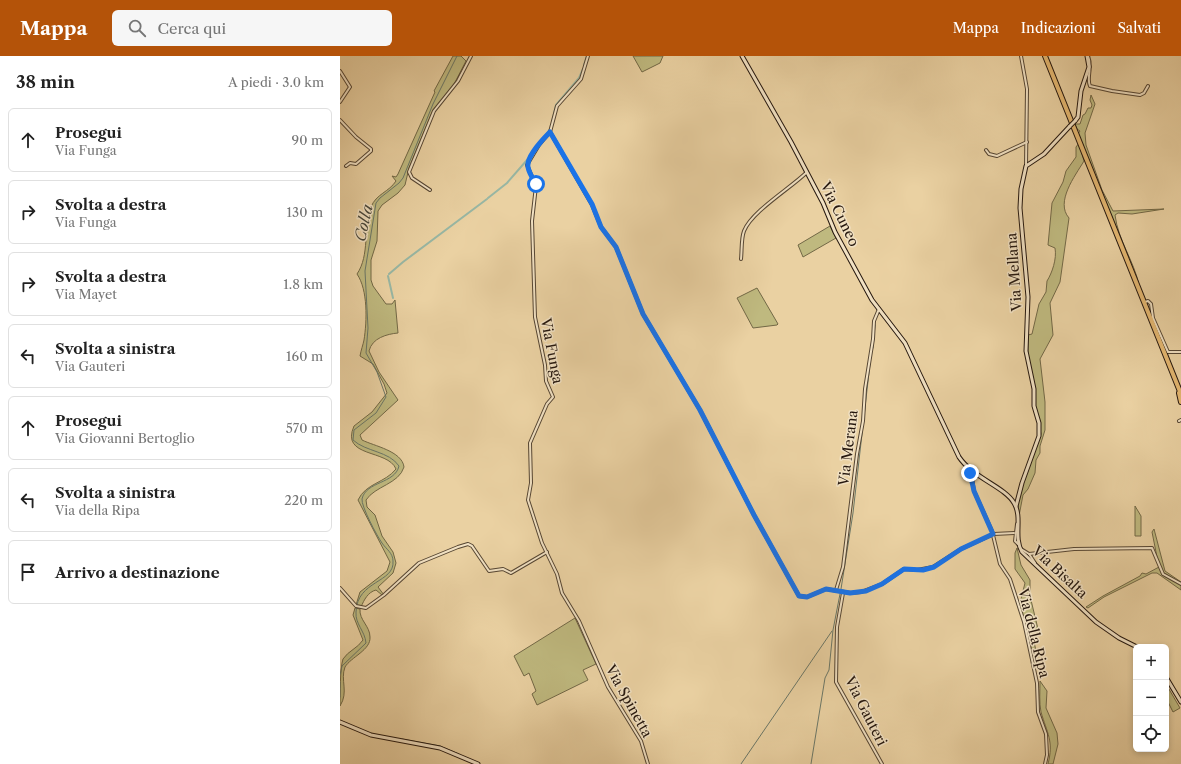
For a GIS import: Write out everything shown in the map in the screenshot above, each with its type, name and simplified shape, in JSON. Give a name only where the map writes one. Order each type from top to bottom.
[{"type":"main road","points":[[1045,56],[1181,394]]},
{"type":"main road","points":[[1177,384],[1181,391]]},
{"type":"main road","points":[[1177,384],[1181,402]]},
{"type":"street","points":[[430,190],[412,178],[409,172],[434,111],[458,81],[471,56]]},
{"type":"street","name":"Via Funga","points":[[588,56],[581,79],[557,106],[550,132],[538,145],[528,165],[536,186],[532,221],[535,317],[545,365],[546,381],[552,397],[546,404],[530,443],[531,483],[527,497],[534,522],[557,574],[562,593],[579,621],[590,649]]},
{"type":"street","name":"Via Cuneo","points":[[742,56],[807,172],[826,208],[835,232],[879,309],[903,338],[959,457],[971,471]]},
{"type":"street","points":[[1021,56],[1027,88],[1026,166]]},
{"type":"street","points":[[1026,166],[1044,154],[1078,117],[1081,91],[1089,67],[1088,56]]},
{"type":"street","points":[[1088,56],[1091,63],[1088,82],[1090,86],[1112,91],[1140,94],[1144,93],[1148,86]]},
{"type":"street","points":[[340,71],[350,87],[340,102]]},
{"type":"street","points":[[340,120],[356,137],[371,149],[356,164],[350,163],[346,166]]},
{"type":"street","points":[[550,132],[592,204],[601,227],[616,247],[643,314],[700,410],[754,515],[799,596],[807,597],[826,589],[836,590],[843,593],[866,591],[882,584],[904,569],[917,570],[933,567],[961,549],[993,534],[1014,532]]},
{"type":"street","points":[[986,150],[989,154],[997,156],[1027,142]]},
{"type":"street","name":"Via Mellana","points":[[1016,506],[1022,483],[1040,436],[1039,422],[1034,406],[1034,389],[1026,351],[1028,297],[1020,208],[1026,166]]},
{"type":"street","points":[[741,259],[744,229],[768,203],[795,184],[807,172]]},
{"type":"street","points":[[1144,302],[1151,304],[1153,318],[1168,352],[1181,352]]},
{"type":"street","name":"Via Merana","points":[[836,590],[843,566],[856,454],[863,421],[864,394],[873,339],[874,321],[879,309]]},
{"type":"street","points":[[971,471],[1007,495],[1016,506]]},
{"type":"street","name":"Via della Ripa","points":[[971,471],[974,491],[993,534],[1000,564],[1010,579],[1033,662],[1037,683],[1037,708],[1046,734],[1047,755],[1045,764]]},
{"type":"street","name":"Via Bisalta","points":[[1016,506],[1018,544],[1020,548],[1096,622],[1133,645]]},
{"type":"street","points":[[1018,523],[1014,532],[1014,541],[1018,544]]},
{"type":"street","points":[[340,588],[356,606],[360,608],[371,605],[419,563],[458,546],[468,544],[472,546],[489,571],[503,568],[511,573],[547,552]]},
{"type":"street","points":[[1020,548],[1029,554],[1036,565]]},
{"type":"street","points":[[1029,554],[1074,549],[1152,548],[1164,574],[1181,584]]},
{"type":"street","name":"Via Gauteri","points":[[843,593],[837,627],[836,682],[882,764]]},
{"type":"street","name":"Via Spinetta","points":[[590,649],[608,687],[641,741],[648,764]]},
{"type":"street","points":[[1168,680],[1181,702]]},
{"type":"street","points":[[340,722],[361,732],[385,739],[440,748],[478,764]]},
{"type":"shaded area","points":[[453,56],[461,56],[466,61],[452,88],[433,110],[409,168],[405,185],[398,193],[382,205],[378,211],[377,241],[371,260],[371,280],[373,286],[386,304],[392,304],[395,300],[398,333],[389,334],[380,338],[373,343],[369,351],[379,372],[398,400],[360,435],[362,440],[393,453],[402,461],[404,467],[397,477],[375,491],[366,500],[367,507],[375,515],[382,536],[393,552],[396,563],[393,573],[378,587],[384,595],[376,590],[373,591],[363,602],[361,607],[356,605],[360,592],[387,571],[390,562],[358,500],[361,494],[371,486],[392,474],[396,469],[384,458],[359,448],[354,443],[351,436],[354,426],[372,412],[387,393],[384,384],[373,364],[360,356],[365,332],[366,306],[363,288],[357,274],[364,258],[367,224],[371,207],[376,199],[396,181],[392,176],[396,177],[398,174],[435,92],[434,91]]},
{"type":"shaded area","points":[[633,56],[663,56],[660,63],[642,72]]},
{"type":"shaded area","points":[[1091,95],[1095,104],[1085,133],[1086,145],[1102,190],[1113,211],[1164,209],[1132,214],[1118,213],[1115,215],[1119,233],[1134,267],[1139,285],[1078,134],[1080,131],[1077,129],[1075,124],[1080,124],[1083,115],[1088,108],[1091,108]]},
{"type":"shaded area","points":[[1079,143],[1084,161],[1072,181],[1065,197],[1065,212],[1069,218],[1060,282],[1050,303],[1053,335],[1040,359],[1045,402],[1045,430],[1040,446],[1040,453],[1036,460],[1035,473],[1028,489],[1023,495],[1019,516],[1018,502],[1021,490],[1041,434],[1035,406],[1035,388],[1028,360],[1028,335],[1032,334],[1039,304],[1046,292],[1047,281],[1055,261],[1055,248],[1048,245],[1052,203],[1063,182],[1066,171],[1076,157],[1076,147]]},
{"type":"shaded area","points":[[830,226],[836,238],[803,257],[798,245]]},
{"type":"shaded area","points":[[757,288],[778,324],[777,325],[753,328],[737,298]]},
{"type":"shaded area","points":[[1135,506],[1141,516],[1141,536],[1135,536]]},
{"type":"shaded area","points":[[1154,529],[1165,571],[1181,582],[1181,590],[1157,573],[1152,573],[1104,597],[1088,608],[1086,607],[1140,576],[1142,573],[1146,574],[1159,567],[1152,532]]},
{"type":"shaded area","points":[[1017,548],[1021,565],[1030,580],[1030,596],[1038,629],[1038,633],[1033,637],[1036,651],[1032,651],[1021,610],[1021,599],[1025,583],[1015,569],[1015,553]]},
{"type":"shaded area","points":[[355,608],[360,609],[361,616],[370,633],[370,637],[364,650],[345,667],[343,677],[344,696],[340,706],[343,659],[363,640],[353,615]]},
{"type":"shaded area","points":[[575,618],[596,664],[583,670],[588,680],[537,705],[532,694],[536,691],[529,673],[524,676],[514,656]]},
{"type":"shaded area","points":[[1040,681],[1047,691],[1046,708],[1057,733],[1058,744],[1053,764],[1048,764],[1050,756],[1050,743],[1040,708]]},
{"type":"shaded area","points":[[1169,689],[1180,708],[1173,712],[1169,704]]},
{"type":"waterway","name":"Colla","points":[[340,675],[342,666],[366,643],[356,616],[358,602],[362,594],[388,574],[392,568],[393,561],[391,553],[380,539],[370,521],[362,503],[362,499],[369,489],[374,485],[387,480],[396,472],[399,466],[389,457],[364,447],[353,440],[354,430],[376,413],[386,397],[377,372],[366,353],[368,328],[365,271],[376,203],[403,178],[433,104],[457,56]]},
{"type":"waterway","points":[[584,65],[587,56]]},
{"type":"waterway","points":[[552,122],[556,105],[579,78],[583,69]]},
{"type":"waterway","points":[[488,198],[507,183],[527,160],[550,129]]},
{"type":"waterway","points":[[389,274],[487,199]]},
{"type":"waterway","points":[[388,276],[393,298]]},
{"type":"waterway","points":[[873,348],[875,325]]},
{"type":"waterway","points":[[841,589],[853,513],[871,355]]},
{"type":"waterway","points":[[811,764],[825,678],[829,670],[833,630],[840,594]]},
{"type":"waterway","points":[[741,764],[832,631]]},
{"type":"waterway","name":"Colla","points":[[340,682],[340,697]]},
{"type":"waterway","points":[[402,739],[440,746],[459,754]]},
{"type":"waterway","points":[[462,756],[472,760]]},
{"type":"route","points":[[536,184],[528,169],[528,161],[538,145],[550,132],[561,148],[592,204],[601,227],[616,247],[643,314],[700,410],[754,515],[799,596],[807,597],[826,589],[836,590],[843,593],[866,591],[882,584],[904,569],[923,570],[934,567],[948,556],[993,534],[974,491],[970,473]]}]
